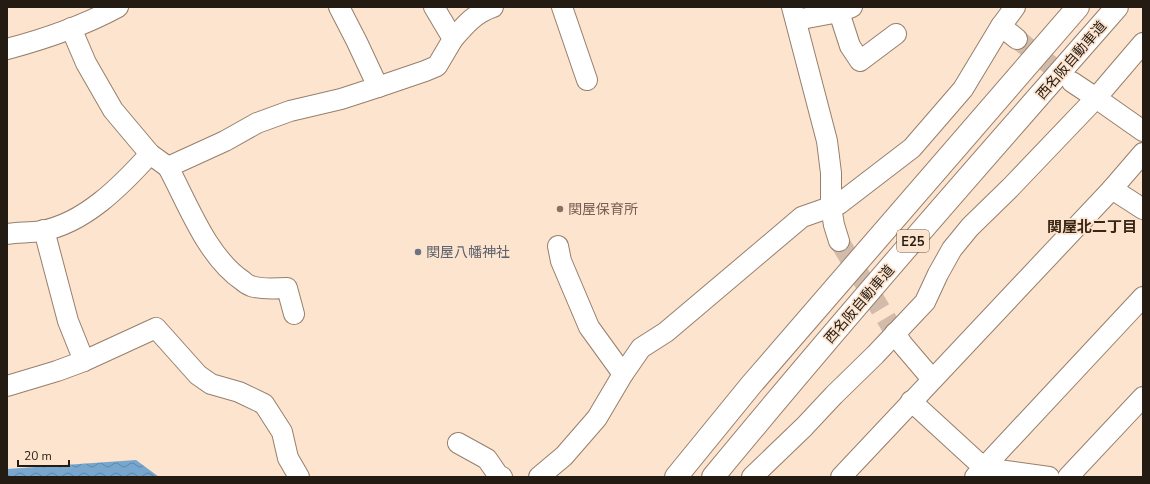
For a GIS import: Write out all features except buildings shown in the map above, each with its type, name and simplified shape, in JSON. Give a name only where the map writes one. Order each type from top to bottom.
[{"type":"highway","name":"西名阪自動車道","points":[[676,477],[756,380],[1078,7]]},
{"type":"highway","name":"西名阪自動車道","points":[[713,477],[773,404],[947,201],[1117,7]]},
{"type":"street","points":[[7,49],[37,41],[103,15],[118,7]]},
{"type":"street","points":[[339,7],[378,87]]},
{"type":"street","points":[[434,7],[453,39]]},
{"type":"street","points":[[168,167],[225,141],[257,123],[290,111],[341,99],[425,72],[437,66],[453,39],[470,20],[483,10],[493,7]]},
{"type":"street","points":[[562,7],[587,80]]},
{"type":"street","points":[[539,477],[564,456],[597,418],[623,374],[641,348],[666,332],[802,217],[839,204],[912,148],[963,89],[1001,26],[1015,7]]},
{"type":"street","points":[[839,241],[834,225],[831,207],[831,173],[827,141],[794,14],[846,9],[850,46],[860,61],[896,34]]},
{"type":"street","points":[[1001,26],[1017,39]]},
{"type":"street","points":[[71,28],[86,63],[113,110],[150,154],[168,167],[204,236],[217,255],[234,276],[250,286],[287,288],[294,314]]},
{"type":"street","points":[[752,477],[804,427],[925,302],[952,249],[970,227],[1010,188],[1096,98],[1143,43]]},
{"type":"street","points":[[1072,82],[1143,131]]},
{"type":"street","points":[[841,477],[1112,189],[1143,153]]},
{"type":"street","points":[[7,234],[44,230],[71,220],[93,208],[120,185],[150,154]]},
{"type":"street","points":[[1112,189],[1143,209]]},
{"type":"street","points":[[44,230],[68,321],[84,361]]},
{"type":"street","points":[[558,246],[561,261],[589,327],[623,374]]},
{"type":"street","points":[[979,472],[1143,297]]},
{"type":"street","points":[[7,386],[39,377],[84,361],[156,328],[179,356],[198,375],[211,384],[239,392],[264,404],[282,432],[288,458],[299,477]]},
{"type":"street","points":[[895,333],[903,345],[932,379]]},
{"type":"street","points":[[1068,477],[1143,397]]},
{"type":"street","points":[[911,401],[979,472],[1049,477]]},
{"type":"street","points":[[458,443],[487,459],[498,475],[502,477]]},
{"type":"water","points":[[136,460],[159,477],[7,477],[7,469]]},
{"type":"tunnel","points":[[1017,39],[1072,82]]},
{"type":"tunnel","points":[[839,241],[895,333]]},
{"type":"place","name":"関屋保育所","points":[[560,209]]},
{"type":"place","name":"関屋八幡神社","points":[[418,252]]},
{"type":"district","name":"関屋北二丁目","points":[[1092,227]]}]
